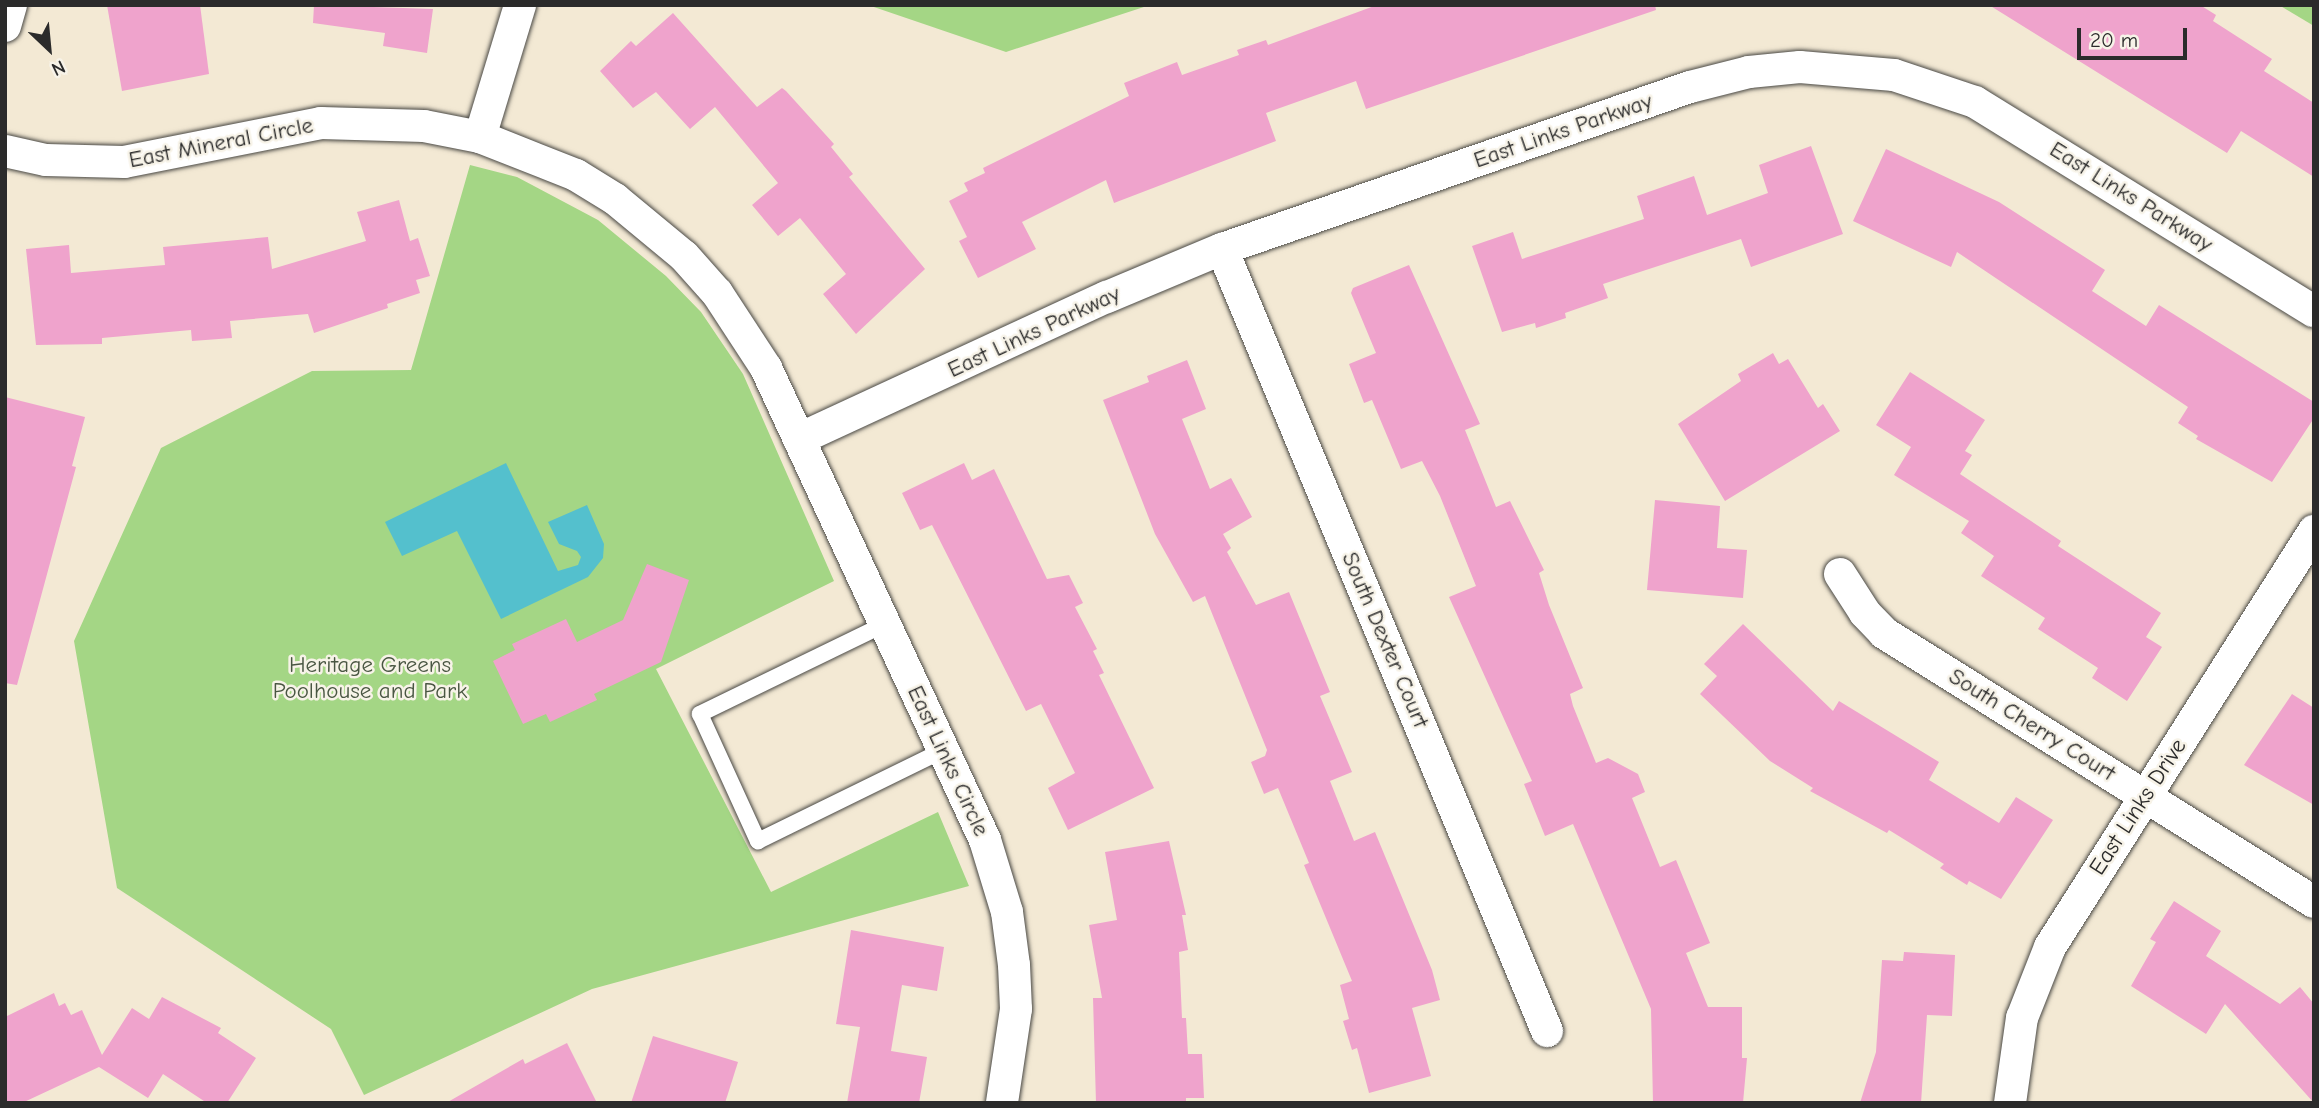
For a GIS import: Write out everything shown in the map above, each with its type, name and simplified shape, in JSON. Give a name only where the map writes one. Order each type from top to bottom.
[{"type":"street","points":[[5,26],[11,5]]},
{"type":"street","points":[[480,136],[520,5]]},
{"type":"street","name":"East Links Parkway","points":[[799,439],[1107,297],[1222,249],[1690,87],[1749,72],[1849,68],[1934,86],[1975,102],[2314,311]]},
{"type":"street","name":"East Mineral Circle","points":[[5,151],[46,160],[124,162],[271,131],[370,121],[480,136],[576,175],[615,198],[684,256],[743,331],[799,439]]},
{"type":"street","name":"South Dexter Court","points":[[1222,249],[1547,1031]]},
{"type":"street","name":"East Links Circle","points":[[799,439],[985,840],[1007,912],[1016,1009],[1002,1103]]},
{"type":"street","name":"East Links Drive","points":[[2010,1103],[2022,1018],[2033,983],[2067,919],[2314,531]]},
{"type":"street","name":"South Cherry Court","points":[[1840,574],[1865,613],[1884,632],[2314,902]]},
{"type":"lane","points":[[885,624],[700,714],[758,841],[944,750]]},
{"type":"green space","points":[[868,5],[1150,5],[1006,52]]},
{"type":"green space","points":[[2279,5],[2314,5],[2314,26]]},
{"type":"green space","name":"Heritage Greens Poolhouse and Park","points":[[470,165],[517,177],[598,220],[666,276],[701,312],[743,374],[834,581],[656,669],[771,892],[938,812],[969,886],[592,989],[364,1095],[331,1029],[117,888],[74,641],[161,448],[312,371],[411,370]]},
{"type":"water","points":[[506,463],[558,571],[578,565],[581,557],[577,551],[559,544],[548,522],[587,505],[604,544],[603,558],[588,577],[501,619],[457,531],[402,556],[385,522]]},
{"type":"building","points":[[107,5],[200,5],[209,74],[122,91]]},
{"type":"building","points":[[314,5],[433,9],[427,53],[383,46],[385,33],[313,23]]},
{"type":"building","points":[[1377,5],[1655,5],[1656,10],[1366,109],[1356,81],[1266,113],[1276,141],[1114,203],[1106,180],[1022,222],[1036,249],[978,278],[959,241],[967,237],[949,201],[968,191],[964,183],[985,173],[983,168],[1129,96],[1124,83],[1177,62],[1182,75],[1239,55],[1237,50],[1266,40],[1268,45]]},
{"type":"building","points":[[1989,5],[2200,5],[2216,15],[2213,21],[2272,59],[2264,71],[2314,103],[2314,177],[2241,131],[2227,153]]},
{"type":"building","points":[[673,13],[757,107],[782,88],[786,91],[834,144],[831,147],[853,174],[849,177],[925,269],[856,334],[823,294],[846,274],[800,218],[778,236],[752,205],[778,183],[715,107],[690,129],[656,92],[633,108],[600,71],[631,41],[636,46]]},
{"type":"building","points":[[1811,146],[1843,234],[1751,267],[1741,239],[1603,284],[1608,298],[1565,313],[1566,318],[1536,328],[1535,323],[1502,332],[1472,246],[1513,232],[1522,259],[1644,219],[1637,196],[1694,176],[1707,215],[1768,193],[1759,165]]},
{"type":"building","points":[[1886,149],[1999,202],[2105,270],[2092,291],[2146,326],[2159,305],[2314,402],[2314,418],[2272,482],[2196,439],[2198,436],[2178,423],[2188,407],[1957,252],[1951,267],[1853,221]]},
{"type":"building","points":[[399,200],[410,241],[418,238],[430,276],[416,280],[420,293],[387,304],[388,308],[314,333],[308,314],[230,321],[232,338],[192,341],[191,330],[102,338],[102,344],[36,345],[26,249],[69,245],[71,273],[165,265],[163,247],[268,237],[272,269],[366,241],[357,212]]},
{"type":"building","points":[[1409,265],[1480,424],[1465,430],[1496,507],[1510,501],[1544,570],[1539,573],[1549,605],[1583,688],[1570,694],[1573,706],[1596,763],[1608,758],[1638,774],[1645,792],[1632,798],[1660,867],[1676,860],[1710,943],[1686,953],[1708,1007],[1742,1007],[1742,1058],[1747,1058],[1743,1103],[1653,1103],[1651,1009],[1573,824],[1545,836],[1524,784],[1532,781],[1449,597],[1476,586],[1440,496],[1422,461],[1401,469],[1372,400],[1364,403],[1349,364],[1376,353],[1351,293],[1353,288]]},
{"type":"building","points":[[1773,353],[1779,364],[1788,359],[1818,408],[1823,404],[1840,431],[1725,501],[1678,424],[1741,381],[1738,374]]},
{"type":"building","points":[[1187,360],[1206,409],[1182,419],[1210,489],[1231,478],[1252,517],[1223,534],[1231,548],[1227,552],[1256,605],[1289,592],[1330,692],[1320,696],[1352,772],[1330,781],[1354,841],[1375,832],[1432,970],[1440,1000],[1412,1008],[1431,1076],[1369,1093],[1357,1048],[1352,1050],[1343,1021],[1349,1019],[1340,985],[1352,981],[1304,865],[1309,863],[1278,788],[1264,794],[1251,762],[1265,756],[1267,750],[1205,596],[1193,602],[1155,534],[1103,400],[1149,382],[1147,376]]},
{"type":"building","points":[[1910,372],[1985,420],[1965,451],[1972,455],[1960,474],[2061,541],[2058,546],[2161,613],[2146,637],[2162,647],[2127,701],[2092,678],[2098,668],[2038,629],[2045,618],[1981,576],[1994,556],[1961,533],[1969,521],[1894,475],[1911,447],[1876,425]]},
{"type":"building","points":[[5,397],[85,417],[72,466],[76,467],[17,685],[5,683]]},
{"type":"building","points":[[964,463],[972,480],[994,469],[1047,579],[1069,575],[1083,603],[1075,607],[1097,649],[1093,651],[1104,673],[1099,675],[1154,788],[1068,830],[1048,788],[1075,773],[1041,704],[1026,711],[932,525],[920,530],[902,493]]},
{"type":"building","points":[[1655,500],[1720,506],[1717,548],[1747,550],[1743,598],[1647,590]]},
{"type":"building","points":[[647,564],[689,580],[661,662],[594,694],[597,700],[550,722],[546,714],[523,724],[493,661],[515,650],[512,644],[566,619],[577,642],[623,620]]},
{"type":"building","points":[[1743,624],[1833,711],[1839,701],[1939,762],[1929,780],[1999,823],[2016,797],[2053,820],[2001,899],[1969,881],[1967,885],[1940,868],[1944,864],[1889,830],[1887,833],[1810,791],[1813,788],[1770,761],[1700,694],[1717,676],[1704,664]]},
{"type":"building","points":[[2292,694],[2314,708],[2314,805],[2244,765]]},
{"type":"building","points":[[1169,841],[1186,915],[1182,915],[1188,950],[1179,952],[1182,1018],[1186,1018],[1188,1054],[1202,1054],[1204,1098],[1186,1098],[1186,1103],[1096,1103],[1093,998],[1102,998],[1089,925],[1117,920],[1105,852]]},
{"type":"building","points":[[2174,901],[2221,931],[2206,956],[2280,1004],[2300,987],[2314,1004],[2314,1103],[2225,1004],[2206,1034],[2131,986],[2156,942],[2150,939]]},
{"type":"building","points":[[851,930],[944,947],[937,991],[902,985],[891,1051],[927,1057],[919,1103],[847,1103],[860,1027],[836,1024]]},
{"type":"building","points":[[1904,952],[1955,955],[1952,1016],[1927,1015],[1921,1103],[1860,1103],[1876,1052],[1882,960],[1903,961]]},
{"type":"building","points":[[54,993],[59,1006],[65,1003],[71,1015],[82,1010],[102,1055],[132,1008],[149,1019],[162,997],[221,1028],[218,1033],[256,1058],[227,1103],[207,1103],[163,1074],[148,1098],[99,1067],[22,1103],[5,1103],[5,1017]]},
{"type":"building","points":[[653,1036],[738,1062],[725,1103],[631,1103]]},
{"type":"building","points":[[567,1043],[597,1103],[446,1103],[523,1059],[525,1064]]}]
